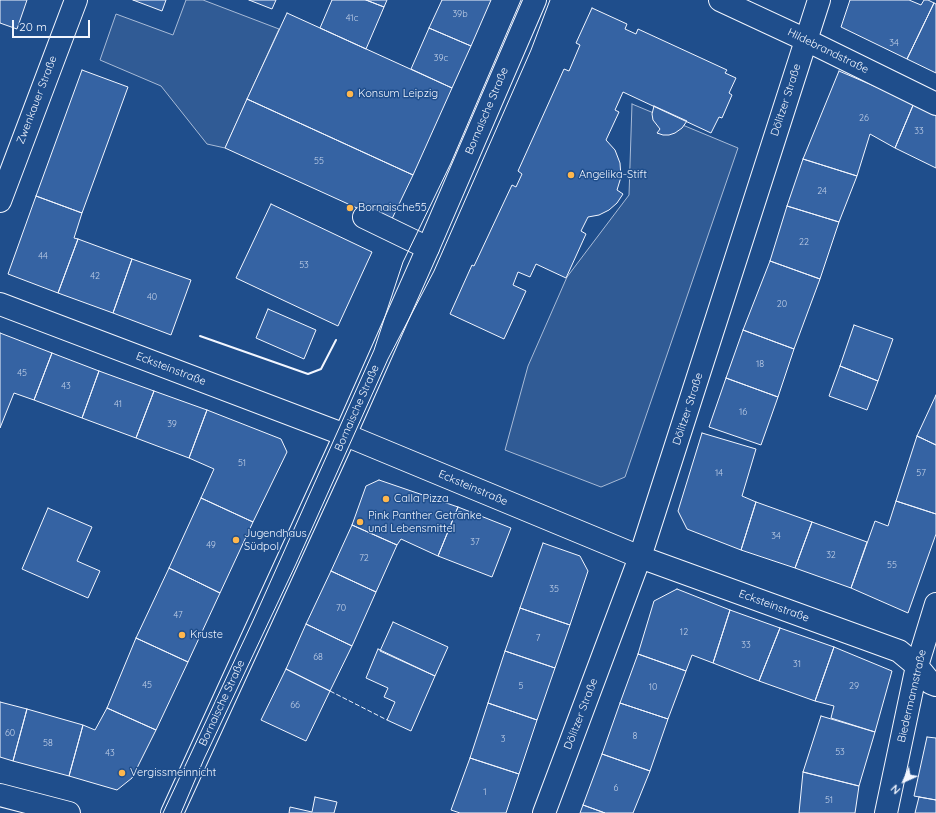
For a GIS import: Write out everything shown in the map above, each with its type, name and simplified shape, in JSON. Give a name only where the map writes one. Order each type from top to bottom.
[{"type":"street","name":"Zwenkauer Straße","points":[[0,201],[76,0]]},
{"type":"street","name":"Bornaische Straße","points":[[172,813],[345,435],[428,248],[535,0]]},
{"type":"street","name":"Hildebrandstraße","points":[[720,0],[806,40],[936,104]]},
{"type":"street","name":"Dölitzer Straße","points":[[544,813],[640,557],[819,0]]},
{"type":"street","points":[[364,217],[428,248]]},
{"type":"street","name":"Ecksteinstraße","points":[[0,304],[345,435],[640,557],[899,651],[917,666],[931,683],[936,684]]},
{"type":"street","name":"Biedermannstraße","points":[[886,813],[917,666],[936,604]]},
{"type":"street","points":[[0,795],[69,813]]},
{"type":"shaded area","points":[[186,0],[203,0],[279,29],[225,148],[207,144],[161,86],[100,60],[116,14],[173,35]]},
{"type":"shaded area","points":[[632,104],[738,148],[625,477],[601,487],[505,450],[528,366],[567,277],[629,195]]},
{"type":"building","points":[[0,0],[27,0],[17,29],[0,23]]},
{"type":"building","points":[[133,0],[166,0],[162,11]]},
{"type":"building","points":[[249,0],[276,0],[272,9]]},
{"type":"building","points":[[332,0],[366,0],[384,7],[366,49],[320,28]]},
{"type":"building","points":[[366,0],[387,0],[384,7]]},
{"type":"building","points":[[442,0],[491,0],[471,46],[429,28]]},
{"type":"building","points":[[850,0],[909,0],[921,5],[924,0],[928,0],[934,3],[907,59],[841,27]]},
{"type":"building","points":[[934,3],[936,4],[936,73],[907,59]]},
{"type":"building","name":"Angelika-Stift","points":[[592,8],[627,24],[625,29],[636,34],[638,29],[727,70],[725,73],[736,78],[729,93],[732,95],[722,118],[719,117],[711,133],[623,92],[615,110],[619,112],[606,140],[615,150],[620,163],[621,177],[617,190],[623,194],[617,203],[609,210],[599,215],[588,217],[581,231],[586,234],[566,278],[536,264],[530,277],[518,272],[513,285],[526,291],[504,339],[450,314],[472,265],[474,266],[512,185],[516,187],[522,174],[518,171],[564,69],[569,71],[580,45],[576,43]]},
{"type":"building","name":"Konsum Leipzig","points":[[287,13],[452,88],[413,175],[247,99]]},
{"type":"building","points":[[429,28],[471,46],[452,88],[411,69]]},
{"type":"building","points":[[82,70],[128,87],[82,213],[36,196]]},
{"type":"building","points":[[839,71],[914,103],[895,148],[870,134],[857,176],[803,159]]},
{"type":"building","points":[[247,99],[413,175],[390,223],[225,148]]},
{"type":"building","points":[[914,103],[936,114],[936,168],[895,148]]},
{"type":"building","points":[[654,106],[687,121],[682,128],[675,133],[663,135],[657,133],[660,129],[653,120],[652,114]]},
{"type":"building","points":[[803,159],[857,176],[839,222],[787,206]]},
{"type":"building","points":[[36,196],[82,213],[74,238],[78,239],[58,293],[8,274]]},
{"type":"building","points":[[271,204],[372,252],[338,326],[236,278]]},
{"type":"building","points":[[787,206],[839,222],[820,279],[770,261]]},
{"type":"building","points":[[78,239],[132,259],[113,313],[58,293]]},
{"type":"building","points":[[132,259],[191,280],[171,335],[113,313]]},
{"type":"building","points":[[770,261],[820,279],[794,349],[743,330]]},
{"type":"building","points":[[268,309],[316,330],[304,359],[256,338]]},
{"type":"building","points":[[854,325],[893,339],[878,381],[840,366]]},
{"type":"building","points":[[743,330],[794,349],[778,397],[726,378]]},
{"type":"building","points":[[0,333],[52,353],[34,400],[14,393],[0,428]]},
{"type":"building","points":[[52,353],[99,371],[82,418],[34,400]]},
{"type":"building","points":[[840,366],[878,381],[867,410],[829,396]]},
{"type":"building","points":[[99,371],[154,391],[136,438],[82,418]]},
{"type":"building","points":[[726,378],[778,397],[761,445],[709,427]]},
{"type":"building","points":[[154,391],[207,410],[189,458],[136,438]]},
{"type":"building","points":[[936,395],[936,445],[917,436]]},
{"type":"building","points":[[207,410],[281,439],[287,452],[253,522],[201,498],[214,469],[189,458]]},
{"type":"building","points":[[702,433],[756,449],[742,496],[756,502],[741,550],[687,529],[678,511]]},
{"type":"building","points":[[917,436],[936,445],[936,514],[896,501]]},
{"type":"building","points":[[379,480],[458,507],[438,556],[401,539],[397,545],[352,525],[366,486]]},
{"type":"building","points":[[201,498],[253,522],[220,593],[169,568]]},
{"type":"building","points":[[896,501],[936,514],[936,534],[908,613],[851,588],[875,521],[888,526]]},
{"type":"building","points":[[756,502],[812,522],[795,568],[741,550]]},
{"type":"building","points":[[458,507],[511,528],[492,577],[438,556]]},
{"type":"building","points":[[48,508],[92,527],[77,561],[100,571],[88,598],[22,569]]},
{"type":"building","points":[[812,522],[867,542],[851,588],[795,568]]},
{"type":"building","points":[[352,525],[397,545],[376,592],[331,571]]},
{"type":"building","points":[[543,543],[580,556],[588,571],[570,625],[520,608]]},
{"type":"building","points":[[169,568],[220,593],[188,662],[136,638]]},
{"type":"building","points":[[331,571],[376,592],[352,646],[306,624]]},
{"type":"building","points":[[677,589],[730,610],[713,663],[692,655],[686,671],[638,654],[654,601]]},
{"type":"building","points":[[520,608],[570,625],[555,668],[505,651]]},
{"type":"building","points":[[730,610],[780,628],[759,681],[713,663]]},
{"type":"building","points":[[393,622],[448,647],[435,676],[380,651]]},
{"type":"building","points":[[306,624],[352,646],[330,691],[286,669]]},
{"type":"building","points":[[780,628],[834,647],[815,701],[759,681]]},
{"type":"building","points":[[136,638],[188,662],[156,730],[107,708]]},
{"type":"building","points":[[834,647],[892,671],[875,732],[831,718],[834,706],[815,701]]},
{"type":"building","points":[[378,649],[435,676],[411,731],[387,720],[395,702],[384,697],[388,688],[366,678]]},
{"type":"building","points":[[505,651],[555,668],[537,720],[488,703]]},
{"type":"building","points":[[638,654],[686,671],[668,719],[620,703]]},
{"type":"building","points":[[286,669],[330,691],[306,741],[261,720]]},
{"type":"building","points":[[0,702],[27,709],[13,761],[0,757]]},
{"type":"building","points":[[488,703],[537,720],[519,774],[470,758]]},
{"type":"building","points":[[620,703],[668,719],[650,771],[602,754]]},
{"type":"building","points":[[107,708],[156,730],[132,778],[117,790],[69,776],[83,725],[95,730]]},
{"type":"building","points":[[27,709],[83,725],[69,776],[13,761]]},
{"type":"building","points":[[821,716],[875,732],[859,786],[803,772]]},
{"type":"building","points":[[927,737],[936,738],[936,800],[914,796]]},
{"type":"building","points":[[602,754],[650,771],[633,813],[605,813],[583,805]]},
{"type":"building","points":[[470,758],[519,774],[506,813],[460,813],[451,810]]},
{"type":"building","points":[[803,772],[859,786],[855,813],[799,813]]},
{"type":"building","points":[[315,797],[337,802],[334,813],[289,813],[290,807],[312,812]]},
{"type":"building","points":[[919,797],[936,800],[936,813],[915,813]]},
{"type":"building","points":[[583,805],[605,813],[580,813]]},
{"type":"tram line","points":[[163,813],[252,623],[374,350],[403,262],[451,163],[521,0]]},
{"type":"tram line","points":[[181,813],[204,759],[296,564],[388,359],[434,271],[531,50],[550,0]]},
{"type":"fence","points":[[330,691],[387,720]]},
{"type":"wall","points":[[200,336],[308,374],[321,369],[336,340]]},
{"type":"place","name":"Konsum Leipzig","points":[[350,94]]},
{"type":"place","name":"Angelika-Stift","points":[[571,175]]},
{"type":"place","name":"Bornaische55","points":[[350,208]]},
{"type":"place","name":"Calla Pizza","points":[[386,499]]},
{"type":"place","name":"Pink Panther Getränke und Lebensmittel","points":[[360,522]]},
{"type":"place","name":"Jugendhaus Südpol","points":[[236,540]]},
{"type":"place","name":"Kruste","points":[[182,635]]},
{"type":"place","name":"Vergissmeinnicht","points":[[122,773]]}]
